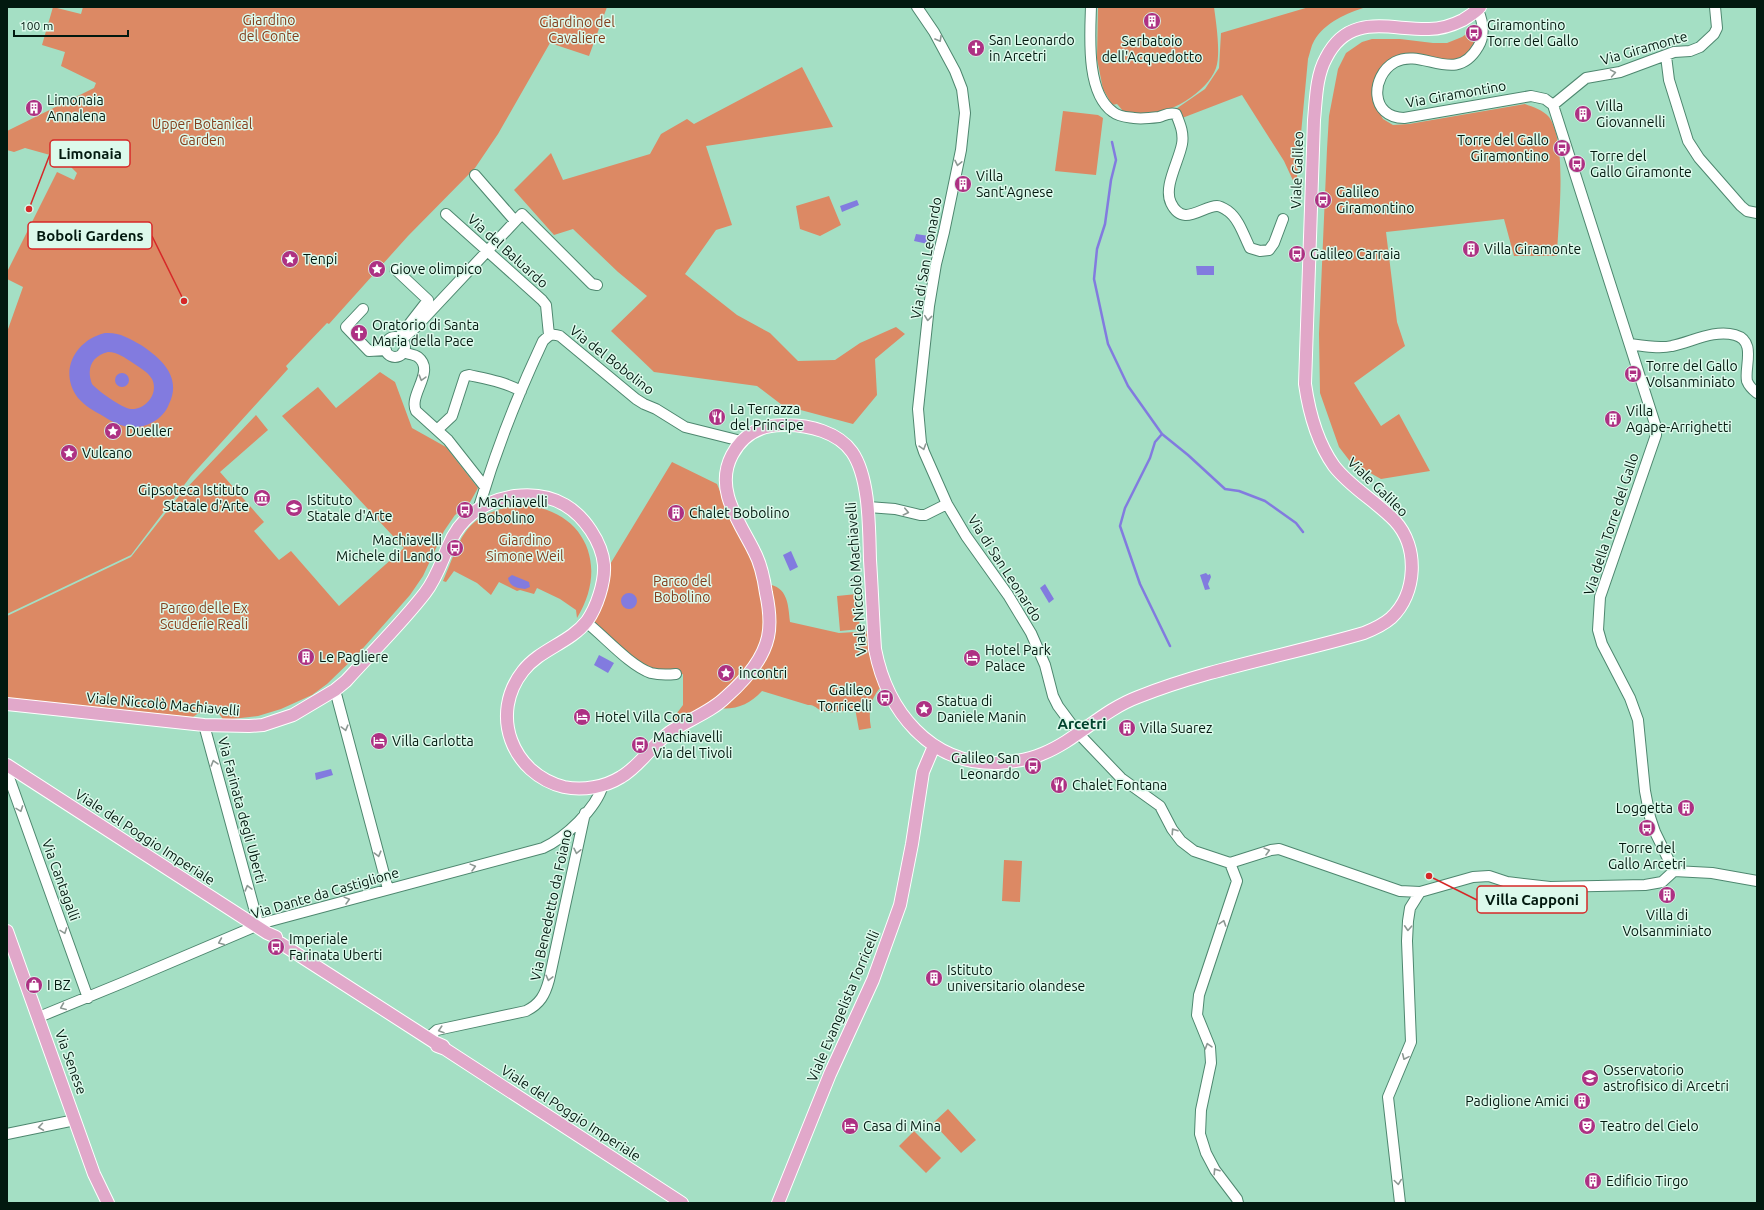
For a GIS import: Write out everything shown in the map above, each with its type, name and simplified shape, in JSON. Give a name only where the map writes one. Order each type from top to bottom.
[{"type":"main road","name":"Viale Galileo","points":[[934,746],[952,756],[973,761],[992,763],[1026,760],[1054,749],[1111,710],[1137,697],[1254,661],[1364,633],[1379,626],[1392,617],[1406,596],[1410,583],[1412,569],[1410,551],[1405,537],[1396,522],[1347,480],[1334,466],[1324,449],[1308,408],[1305,384],[1305,354],[1314,120],[1318,81],[1326,58],[1337,42],[1351,32],[1366,26],[1384,25],[1429,30],[1443,28],[1456,24],[1479,8]]},
{"type":"main road","name":"Viale Niccolò Machiavelli","points":[[7,704],[204,725],[263,725],[293,715],[335,690],[346,681],[425,593],[438,573],[453,536],[459,526],[479,507],[499,499],[532,495],[560,502],[573,510],[590,530],[599,549],[604,566],[601,586],[596,602],[586,622],[567,638],[540,655],[523,670],[512,689],[507,710],[508,732],[514,749],[525,764],[553,784],[571,788],[603,785],[625,775],[656,743],[722,701],[749,673],[762,651],[768,639],[770,620],[763,576],[756,554],[736,518],[725,486],[726,468],[741,441],[752,432],[766,426],[785,425],[804,426],[823,431],[839,439],[852,452],[859,465],[868,507],[875,649],[879,669],[889,694],[906,719],[934,746]]},
{"type":"main road","name":"Viale Evangelista Torricelli","points":[[778,1203],[830,1074],[873,980],[897,912],[912,844],[925,767],[934,746]]},
{"type":"main road","name":"Viale del Poggio Imperiale","points":[[7,765],[267,933],[268,937],[273,941],[277,941],[431,1040],[443,1046],[445,1049],[682,1203]]},
{"type":"main road","name":"Via Senese","points":[[7,931],[76,1120],[94,1174],[108,1203]]},
{"type":"street","name":"Via di San Leonardo","points":[[917,7],[934,32],[955,71],[962,89],[965,113],[961,150],[936,264],[918,409],[921,443],[947,504],[1028,627],[1045,665],[1053,696],[1058,706],[1078,733],[1121,778],[1160,806],[1172,829],[1181,841],[1194,851],[1205,856],[1230,863]]},
{"type":"street","name":"Viale Galileo","points":[[1091,7],[1092,72],[1097,88],[1106,104],[1114,113],[1136,119],[1159,117],[1171,112],[1176,114],[1182,130],[1182,142],[1174,173],[1169,184],[1169,199],[1176,210],[1182,214],[1191,215],[1216,206],[1222,207],[1234,216],[1250,248],[1260,251],[1269,250],[1274,243],[1282,219]]},
{"type":"street","name":"Via Giramonte","points":[[1553,105],[1576,84],[1586,78],[1620,72],[1674,52],[1700,47],[1709,40],[1717,28],[1715,7]]},
{"type":"street","name":"Via Giramontino","points":[[1479,8],[1482,21],[1481,42],[1473,55],[1453,66],[1406,59],[1390,65],[1384,71],[1376,88],[1377,97],[1384,111],[1396,118],[1404,118],[1531,96],[1544,99],[1553,105]]},
{"type":"street","points":[[1666,56],[1669,80],[1688,141],[1699,158],[1741,206],[1747,211],[1757,213]]},
{"type":"street","name":"Via della Torre del Gallo","points":[[1553,105],[1656,427],[1656,435],[1600,597],[1598,630],[1602,644],[1630,698],[1638,720],[1645,791],[1649,809],[1655,832],[1674,871]]},
{"type":"street","points":[[475,175],[516,221]]},
{"type":"street","name":"Via del Baluardo","points":[[446,214],[546,305],[548,335]]},
{"type":"street","points":[[400,339],[416,328],[522,214],[592,284],[597,285]]},
{"type":"street","points":[[395,269],[428,300],[400,339]]},
{"type":"street","points":[[363,309],[346,327],[369,351],[386,350]]},
{"type":"street","name":"Via del Bobolino","points":[[479,507],[521,391],[543,341],[548,335],[554,334],[560,336],[636,399],[665,414],[685,428],[741,441]]},
{"type":"street","points":[[1630,344],[1652,347],[1672,347],[1695,338],[1717,335],[1735,335],[1743,341],[1748,349],[1747,381],[1752,389],[1757,393]]},
{"type":"street","points":[[400,339],[393,337],[388,340],[385,346],[386,350],[392,356],[402,352],[417,356],[422,362],[424,371],[414,408],[416,412],[448,440],[485,487]]},
{"type":"street","points":[[400,339],[404,348],[402,352]]},
{"type":"street","points":[[437,430],[452,416],[465,376],[469,375],[496,381],[510,385],[521,391]]},
{"type":"street","points":[[868,507],[895,509],[920,515],[947,504]]},
{"type":"street","points":[[586,622],[639,667],[659,674],[676,674]]},
{"type":"street","points":[[335,690],[388,889]]},
{"type":"street","name":"Via Farinata degli Uberti","points":[[204,725],[257,918],[256,926]]},
{"type":"street","name":"Via Cantagalli","points":[[7,772],[88,998]]},
{"type":"street","name":"Via Dante da Castiglione","points":[[39,1017],[88,998],[263,922],[543,848],[561,838],[585,813],[599,797],[603,785]]},
{"type":"street","name":"Via Benedetto da Foiano","points":[[431,1040],[437,1030],[526,1011],[536,1006],[543,998],[549,980],[585,813]]},
{"type":"street","points":[[1238,1203],[1237,1199],[1215,1170],[1206,1153],[1200,1134],[1201,1110],[1211,1063],[1210,1047],[1197,1015],[1199,995],[1237,881],[1230,863],[1271,850],[1279,849],[1400,891],[1420,892],[1474,877],[1489,876],[1507,882],[1550,887],[1645,885],[1662,882],[1674,871],[1712,873],[1757,881]]},
{"type":"street","points":[[1400,1203],[1388,1112],[1388,1097],[1411,1042],[1407,941],[1408,921],[1410,908],[1420,892]]},
{"type":"street","points":[[7,1134],[76,1120]]},
{"type":"green space","points":[[53,7],[81,14],[83,7],[607,7],[589,56],[550,43],[498,134],[475,168],[408,236],[329,324],[327,323],[286,366],[288,369],[191,476],[131,555],[7,614],[7,332],[23,287],[7,279],[7,272],[57,172],[74,180],[77,173],[71,167],[68,160],[25,148],[14,152],[7,150],[7,131],[94,88],[96,83],[61,66],[65,52],[42,45]]},
{"type":"green space","points":[[1098,7],[1214,7],[1218,38],[1216,68],[1202,88],[1179,105],[1152,115],[1139,116],[1127,114],[1117,104],[1112,105],[1103,89],[1097,59]]},
{"type":"green space","points":[[1309,7],[1366,7],[1344,15],[1330,23],[1319,34],[1312,45],[1308,59],[1296,187],[1284,161],[1242,95],[1177,120],[1173,111],[1205,89],[1219,68],[1221,33]]},
{"type":"green space","points":[[1472,30],[1477,34],[1477,41],[1465,55],[1450,62],[1397,57],[1373,92],[1374,103],[1383,119],[1393,125],[1409,124],[1525,104],[1544,112],[1549,117],[1555,129],[1560,164],[1560,205],[1557,256],[1514,256],[1504,219],[1386,232],[1397,322],[1405,346],[1354,383],[1381,426],[1399,414],[1430,471],[1381,479],[1365,470],[1359,473],[1339,447],[1320,393],[1319,334],[1327,149],[1329,116],[1338,69],[1346,53],[1362,42],[1372,39],[1400,39],[1447,43],[1462,37]]},
{"type":"green space","points":[[802,67],[833,127],[706,146],[732,225],[716,230],[685,274],[737,315],[770,333],[798,361],[835,360],[860,343],[896,327],[905,334],[875,359],[877,395],[853,424],[782,405],[757,386],[654,372],[611,331],[647,296],[618,272],[573,229],[554,235],[514,190],[551,153],[563,180],[650,154],[661,134],[687,119],[694,124]]},
{"type":"green space","points":[[1063,111],[1098,115],[1103,118],[1096,175],[1055,171]]},
{"type":"green space","points":[[829,196],[841,225],[820,236],[800,229],[796,206]]},
{"type":"green space","name":"Parco delle Ex Scuderie Reali","points":[[380,372],[395,382],[412,428],[446,447],[478,488],[469,504],[455,515],[444,531],[423,576],[410,595],[357,655],[327,684],[312,695],[281,709],[258,716],[223,720],[217,712],[213,710],[205,710],[193,717],[7,699],[7,616],[131,557],[179,496],[256,415],[268,430],[220,472],[264,522],[254,531],[279,560],[291,551],[339,606],[404,548],[282,416],[318,387],[336,408]]},
{"type":"green space","name":"Parco del Bobolino","points":[[672,462],[717,484],[727,508],[756,565],[761,583],[766,635],[748,668],[723,696],[674,725],[674,717],[683,705],[683,674],[675,677],[651,675],[587,626],[609,566]]},
{"type":"green space","name":"Giardino Simone Weil","points":[[516,505],[539,508],[558,515],[573,526],[584,541],[590,558],[591,577],[587,597],[577,618],[576,610],[560,599],[537,588],[534,594],[520,590],[517,591],[499,582],[491,595],[477,583],[454,571],[446,582],[443,581],[455,551],[467,530],[474,522],[485,515]]},
{"type":"green space","points":[[767,584],[779,589],[786,597],[790,622],[839,633],[871,631],[882,686],[872,700],[870,711],[871,728],[859,730],[855,708],[838,712],[829,712],[762,691],[742,706],[717,708],[761,661]]},
{"type":"green space","points":[[857,594],[860,629],[840,631],[837,596]]},
{"type":"green space","points":[[1004,860],[1022,861],[1020,902],[1002,901]]},
{"type":"green space","points":[[948,1109],[976,1140],[961,1153],[933,1123]]},
{"type":"green space","points":[[914,1131],[941,1158],[926,1173],[899,1146]]},
{"type":"shaded area","points":[[857,200],[859,205],[842,212],[840,206]]},
{"type":"shaded area","points":[[916,234],[929,236],[928,244],[914,241]]},
{"type":"shaded area","points":[[1196,266],[1214,266],[1214,275],[1197,275]]},
{"type":"shaded area","points":[[105,333],[115,333],[124,336],[149,350],[163,363],[168,370],[173,385],[169,404],[158,419],[140,427],[128,427],[109,420],[78,398],[72,388],[70,368],[73,358],[78,350],[85,342]],"holes":[[[108,352],[115,353],[133,363],[146,372],[152,379],[154,390],[150,400],[142,407],[131,409],[122,406],[92,384],[90,378],[90,368],[98,356]]]},
{"type":"shaded area","points":[[122,373],[127,375],[129,380],[127,385],[122,387],[117,385],[115,380],[117,375]]},
{"type":"shaded area","points":[[791,551],[798,567],[790,571],[783,555]]},
{"type":"shaded area","points":[[1206,573],[1208,575],[1210,574],[1211,577],[1208,584],[1210,589],[1205,590],[1200,575]]},
{"type":"shaded area","points":[[512,575],[529,582],[530,587],[525,589],[512,585],[508,578]]},
{"type":"shaded area","points":[[1045,584],[1054,599],[1049,603],[1040,588]]},
{"type":"shaded area","points":[[629,593],[636,598],[637,601],[632,608],[629,609],[622,604],[621,601],[626,594]]},
{"type":"shaded area","points":[[599,655],[614,663],[608,673],[594,665]]},
{"type":"shaded area","points":[[331,769],[333,775],[316,780],[315,773]]},
{"type":"waterway","points":[[1112,142],[1116,160],[1111,180],[1105,224],[1097,249],[1094,279],[1108,344],[1128,386],[1162,434],[1188,455],[1225,489],[1239,491],[1265,501],[1296,523],[1303,532]]},
{"type":"waterway","points":[[1162,434],[1155,442],[1150,458],[1125,508],[1120,526],[1140,584],[1170,646]]},
{"type":"place","name":"Serbatoio dell'Acquedotto","points":[[1152,21]]},
{"type":"place","name":"Giramontino Torre del Gallo","points":[[1474,33]]},
{"type":"place","name":"San Leonardo in Arcetri","points":[[976,48]]},
{"type":"place","name":"Limonaia Annalena","points":[[34,108]]},
{"type":"place","name":"Villa Giovannelli","points":[[1583,114]]},
{"type":"place","name":"Torre del Gallo Giramontino","points":[[1562,148]]},
{"type":"place","name":"Torre del Gallo Giramonte","points":[[1577,164]]},
{"type":"place","name":"Villa Sant'Agnese","points":[[963,184]]},
{"type":"place","name":"Galileo Giramontino","points":[[1323,200]]},
{"type":"place","name":"Limonaia","points":[[29,209]]},
{"type":"place","name":"Villa Giramonte","points":[[1471,249]]},
{"type":"place","name":"Galileo Carraia","points":[[1297,254]]},
{"type":"place","name":"Tenpi","points":[[290,259]]},
{"type":"place","name":"Giove olimpico","points":[[377,269]]},
{"type":"place","name":"Boboli Gardens","points":[[184,301]]},
{"type":"place","name":"Oratorio di Santa Maria della Pace","points":[[359,333]]},
{"type":"place","name":"Torre del Gallo Volsanminiato","points":[[1633,374]]},
{"type":"place","name":"La Terrazza del Principe","points":[[717,417]]},
{"type":"place","name":"Villa Agape-Arrighetti","points":[[1613,419]]},
{"type":"place","name":"Dueller","points":[[113,431]]},
{"type":"place","name":"Vulcano","points":[[69,453]]},
{"type":"place","name":"Gipsoteca Istituto Statale d'Arte","points":[[262,498]]},
{"type":"place","name":"Istituto Statale d'Arte","points":[[294,508]]},
{"type":"place","name":"Machiavelli Bobolino","points":[[465,510]]},
{"type":"place","name":"Chalet Bobolino","points":[[676,513]]},
{"type":"place","name":"Machiavelli Michele di Lando","points":[[455,548]]},
{"type":"place","name":"Le Pagliere","points":[[306,657]]},
{"type":"place","name":"Hotel Park Palace","points":[[972,658]]},
{"type":"place","name":"incontri","points":[[726,673]]},
{"type":"place","name":"Galileo Torricelli","points":[[885,698]]},
{"type":"place","name":"Statua di Daniele Manin","points":[[924,709]]},
{"type":"place","name":"Hotel Villa Cora","points":[[582,717]]},
{"type":"place","name":"Villa Suarez","points":[[1127,728]]},
{"type":"place","name":"Villa Carlotta","points":[[379,741]]},
{"type":"place","name":"Machiavelli Via del Tivoli","points":[[640,745]]},
{"type":"place","name":"Galileo San Leonardo","points":[[1033,766]]},
{"type":"place","name":"Chalet Fontana","points":[[1059,785]]},
{"type":"place","name":"Loggetta","points":[[1686,808]]},
{"type":"place","name":"Torre del Gallo Arcetri","points":[[1647,828]]},
{"type":"place","name":"Villa Capponi","points":[[1429,876]]},
{"type":"place","name":"Villa di Volsanminiato","points":[[1667,895]]},
{"type":"place","name":"Imperiale Farinata Uberti","points":[[276,947]]},
{"type":"place","name":"Istituto universitario olandese","points":[[934,978]]},
{"type":"place","name":"I BZ","points":[[34,985]]},
{"type":"place","name":"Osservatorio astrofisico di Arcetri","points":[[1590,1078]]},
{"type":"place","name":"Padiglione Amici","points":[[1582,1101]]},
{"type":"place","name":"Casa di Mina","points":[[850,1126]]},
{"type":"place","name":"Teatro del Cielo","points":[[1587,1126]]},
{"type":"place","name":"Edificio Tirgo","points":[[1593,1181]]},
{"type":"district","name":"Arcetri","points":[[1082,723]]},
{"type":"park label","name":"Giardino del Conte","points":[[269,28]]},
{"type":"park label","name":"Giardino del Cavaliere","points":[[577,30]]},
{"type":"park label","name":"Upper Botanical Garden","points":[[202,132]]}]
